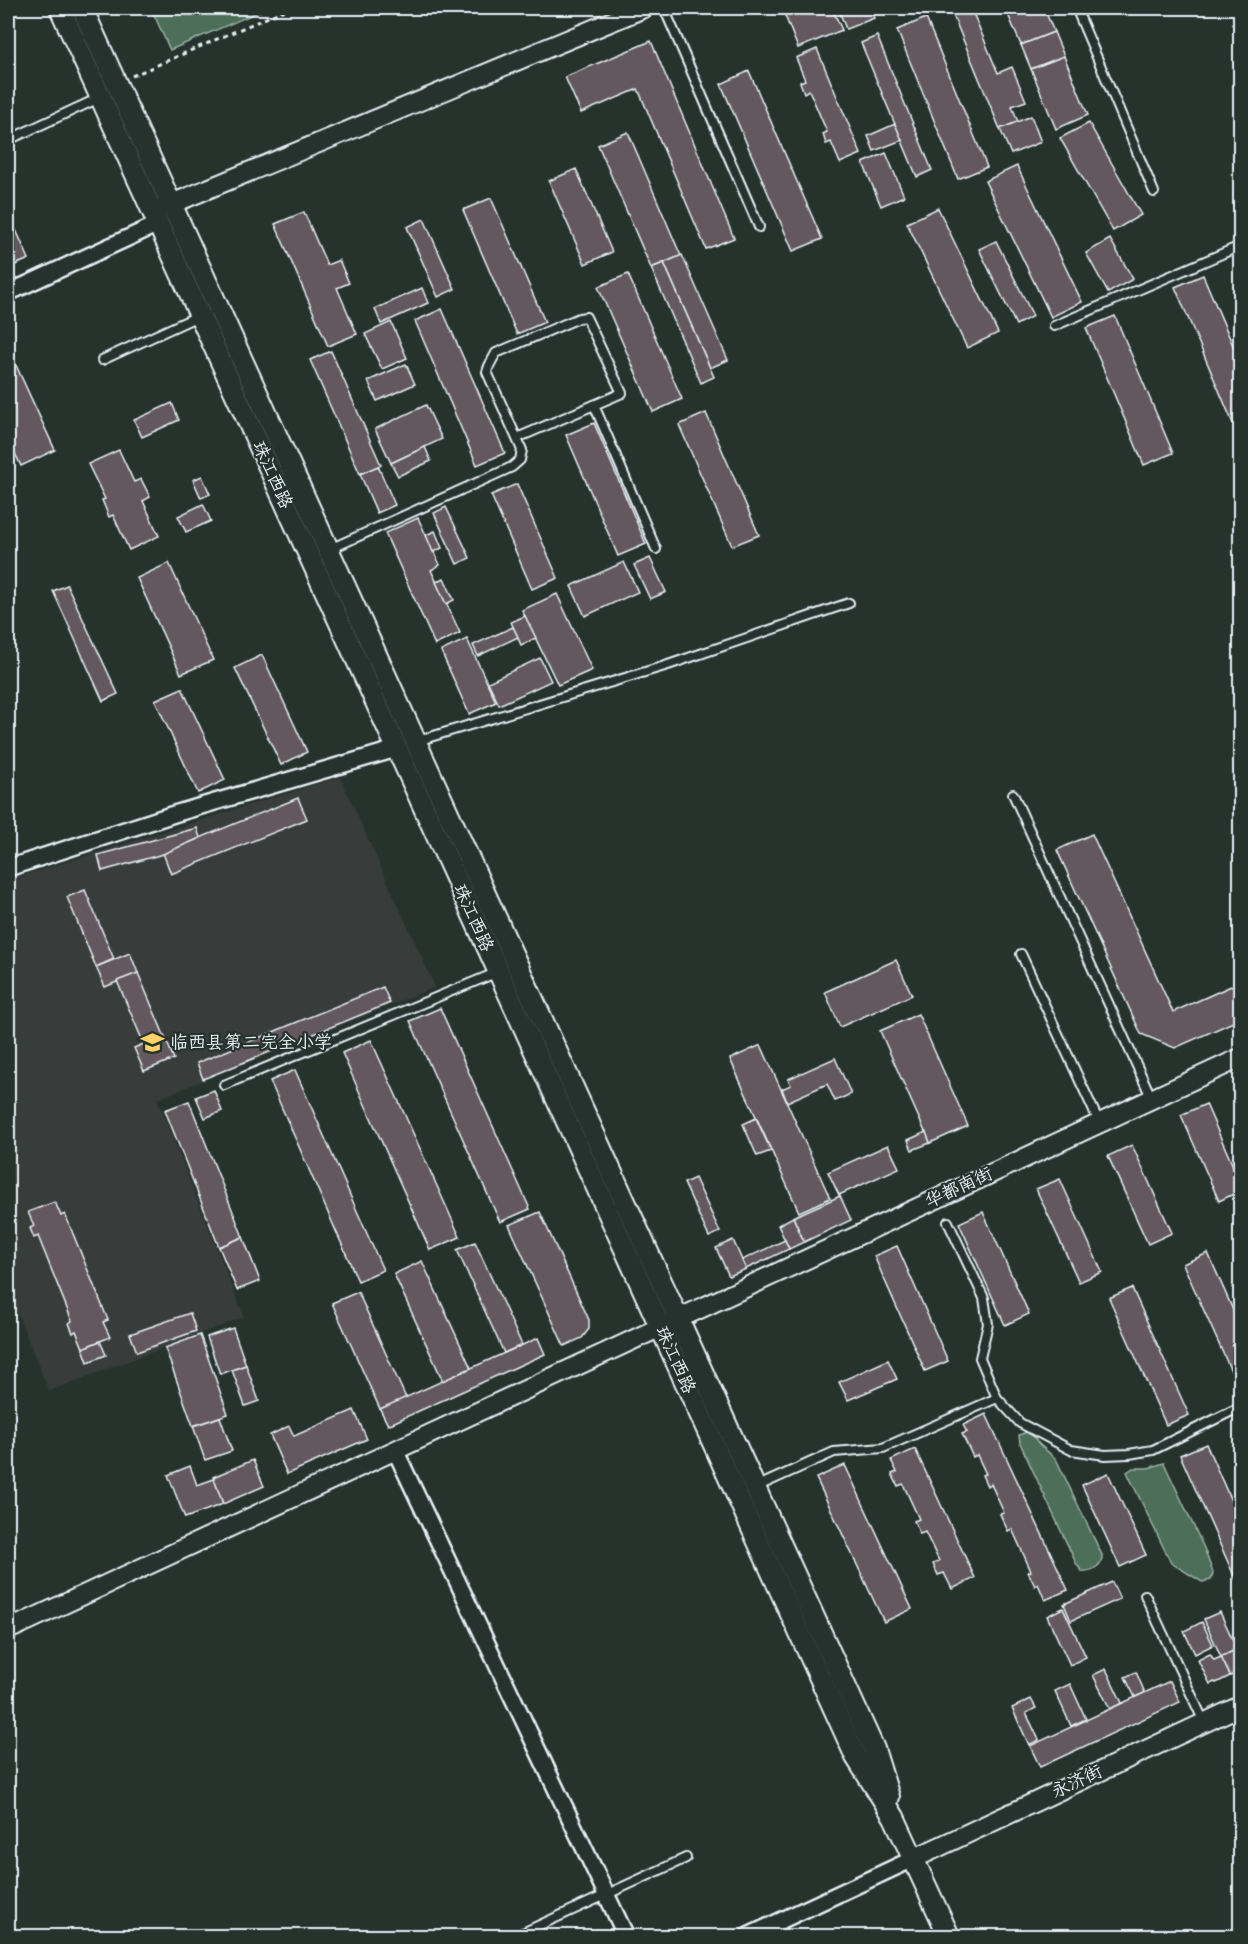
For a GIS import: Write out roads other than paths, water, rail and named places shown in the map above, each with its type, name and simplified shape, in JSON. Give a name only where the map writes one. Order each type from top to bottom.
[{"type":"main road","name":"珠江西路","points":[[60,8],[856,1757],[895,1820],[949,1936]]},
{"type":"main road","name":"珠江西路","points":[[82,8],[874,1749],[895,1820]]},
{"type":"street","points":[[8,293],[155,218],[171,204],[644,8]]},
{"type":"street","points":[[8,868],[174,814],[396,749]]},
{"type":"street","name":"华都南街","points":[[8,1630],[1240,1058]]},
{"type":"street","points":[[395,1450],[626,1936]]},
{"type":"street","name":"永济街","points":[[913,1858],[1240,1706]]},
{"type":"street","points":[[748,1936],[913,1858]]},
{"type":"lane","points":[[664,8],[759,227]]},
{"type":"lane","points":[[1076,8],[1154,192]]},
{"type":"lane","points":[[8,141],[101,97]]},
{"type":"lane","points":[[1054,326],[1240,246]]},
{"type":"lane","points":[[102,360],[200,316]]},
{"type":"lane","points":[[328,550],[512,467],[520,460],[522,450],[488,372],[492,359],[496,353],[586,317],[622,393],[517,438]]},
{"type":"lane","points":[[594,405],[656,549]]},
{"type":"lane","points":[[416,742],[668,665],[849,603]]},
{"type":"lane","points":[[1013,794],[1152,1099]]},
{"type":"lane","points":[[1021,954],[1100,1123]]},
{"type":"lane","points":[[224,1084],[498,972]]},
{"type":"lane","points":[[948,1222],[984,1298],[988,1324],[980,1358],[997,1398],[1020,1423],[1071,1450],[1104,1455],[1129,1454],[1153,1450],[1240,1407]]},
{"type":"lane","points":[[755,1487],[834,1452],[883,1448],[997,1398]]},
{"type":"lane","points":[[1144,1595],[1204,1723]]},
{"type":"lane","points":[[516,1936],[686,1858]]},
{"type":"place","name":"临西县第二完全小学","points":[[152,1043]]}]
